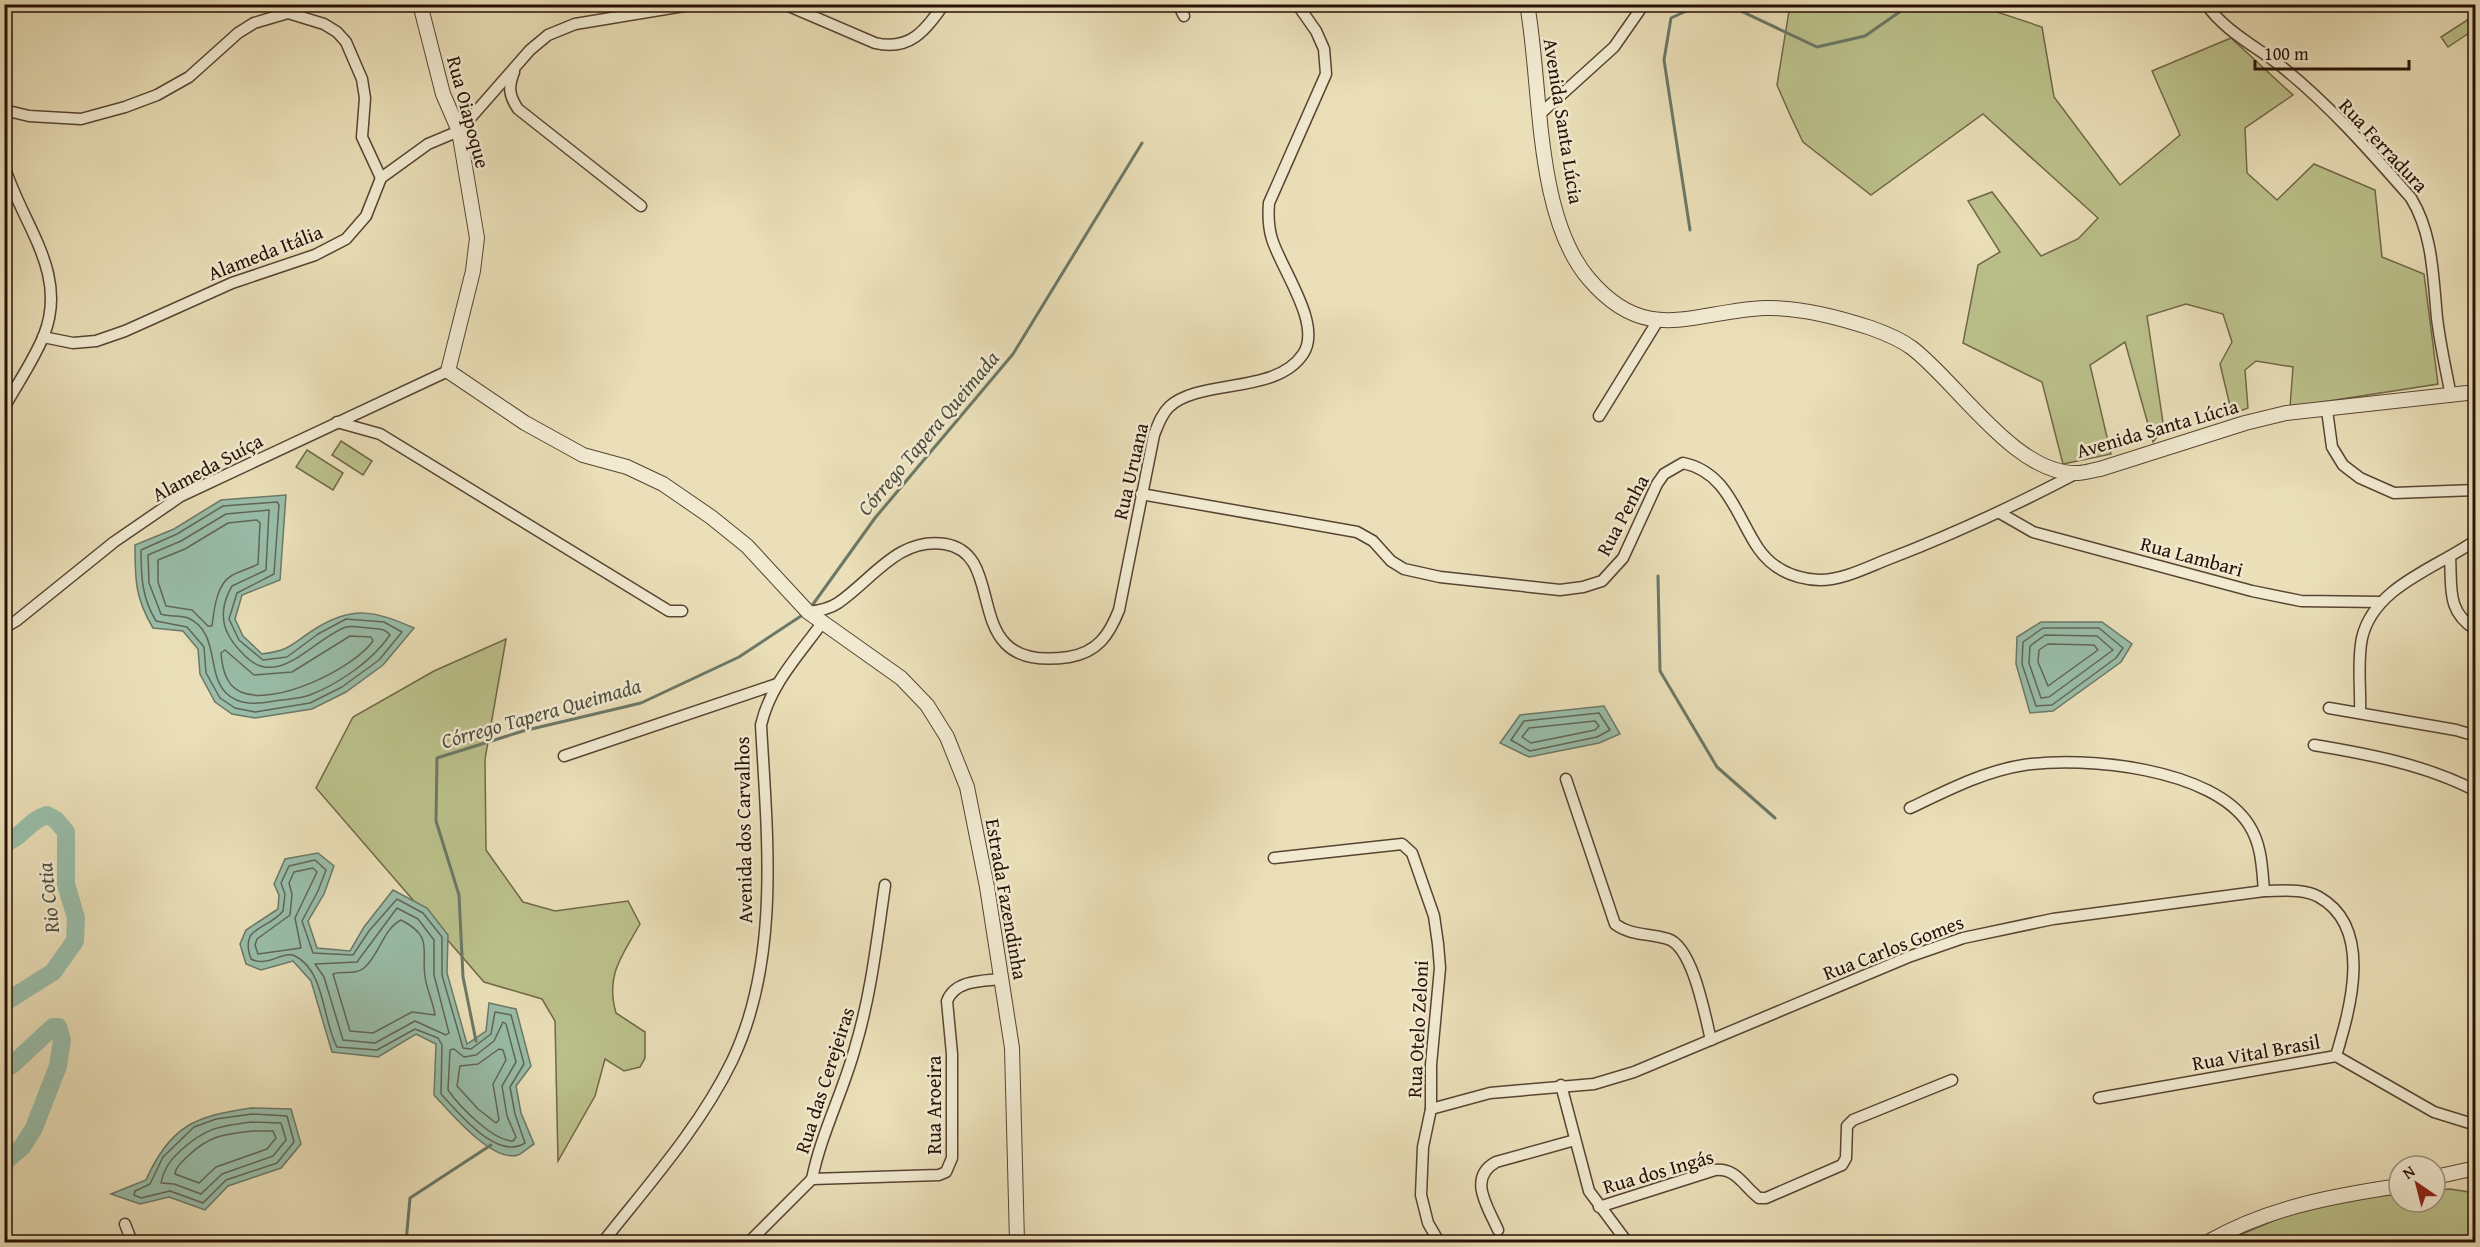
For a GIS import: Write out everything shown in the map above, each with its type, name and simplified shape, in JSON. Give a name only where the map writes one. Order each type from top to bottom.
[{"type":"street","name":"Rua Oiapoque","points":[[420,4],[443,94],[459,131],[477,238],[473,272],[448,371]]},
{"type":"street","points":[[4,110],[29,116],[81,118],[125,107],[157,95],[189,77],[238,33],[254,23],[287,9],[324,24],[338,32],[346,42],[362,79],[365,98],[362,137],[381,178],[428,144],[459,131],[530,50],[548,35],[575,24],[696,4]]},
{"type":"street","points":[[784,4],[875,43],[891,46],[909,41],[927,29],[944,4]]},
{"type":"street","points":[[1178,4],[1184,15]]},
{"type":"street","name":"Rua Uruana","points":[[805,610],[837,604],[909,547],[926,543],[946,544],[961,549],[972,560],[980,577],[993,623],[1000,638],[1011,650],[1026,656],[1059,658],[1080,655],[1098,646],[1110,632],[1119,610],[1141,494],[1154,435],[1161,418],[1170,407],[1184,398],[1264,379],[1287,370],[1304,354],[1310,334],[1306,317],[1272,239],[1268,220],[1273,194],[1326,74],[1324,49],[1316,31],[1297,4]]},
{"type":"street","name":"Avenida Santa Lúcia","points":[[1527,4],[1540,114],[1556,207],[1576,260],[1588,279],[1604,294],[1635,314],[1657,322],[1674,322],[1730,311],[1768,308],[1815,313],[1874,329],[1911,347],[2014,447],[2057,470],[2077,473],[2154,453],[2244,423],[2286,413],[2475,392]]},
{"type":"street","points":[[1540,114],[1607,54],[1644,4]]},
{"type":"street","name":"Rua Ferradura","points":[[2206,4],[2223,22],[2277,63],[2317,99],[2411,198],[2422,216],[2432,262],[2438,321],[2451,396]]},
{"type":"street","points":[[516,66],[509,88],[511,98],[518,109],[641,206]]},
{"type":"street","points":[[4,165],[50,278],[53,294],[51,315],[44,337],[4,408]]},
{"type":"street","name":"Alameda Itália","points":[[44,337],[73,342],[96,341],[125,331],[232,283],[315,255],[346,239],[366,216],[381,178]]},
{"type":"street","points":[[1599,416],[1657,322]]},
{"type":"street","points":[[448,371],[525,423],[582,455],[627,467],[663,484],[711,517],[747,546],[805,610],[822,623]]},
{"type":"street","name":"Alameda Suíça","points":[[4,628],[114,542],[181,496],[448,371]]},
{"type":"street","points":[[2327,410],[2332,447],[2343,465],[2360,478],[2394,493],[2475,490]]},
{"type":"street","points":[[337,422],[380,434],[669,611],[682,611]]},
{"type":"street","name":"Rua Penha","points":[[1141,494],[1358,532],[1373,541],[1391,561],[1404,570],[1440,577],[1560,590],[1602,581],[1614,569],[1623,558],[1657,484],[1664,474],[1683,463],[1696,466],[1716,478],[1769,562],[1790,575],[1823,580],[1851,573],[2000,513],[2077,473]]},
{"type":"street","name":"Rua Lambari","points":[[2000,513],[2033,531],[2252,591],[2301,601],[2381,602]]},
{"type":"street","points":[[2361,713],[2362,639],[2366,627],[2381,602],[2411,579],[2475,540]]},
{"type":"street","points":[[2450,557],[2454,607],[2459,618],[2475,630]]},
{"type":"street","name":"Avenida dos Carvalhos","points":[[603,1242],[711,1098],[732,1060],[750,1015],[761,960],[766,906],[761,725],[766,703],[777,684],[822,623]]},
{"type":"street","name":"Estrada Fazendinha","points":[[822,623],[901,678],[927,705],[947,737],[967,787],[1012,1048],[1017,1242]]},
{"type":"street","points":[[564,756],[777,684]]},
{"type":"street","points":[[2329,708],[2475,736]]},
{"type":"street","points":[[2314,745],[2383,759],[2444,777],[2475,791]]},
{"type":"street","points":[[1910,808],[1966,781],[2023,765],[2073,761],[2133,769],[2182,780],[2226,800],[2248,823],[2254,833],[2260,853],[2264,891]]},
{"type":"street","points":[[1566,779],[1615,924],[1625,932],[1670,939],[1680,949],[1691,969],[1711,1040]]},
{"type":"street","name":"Rua Otelo Zeloni","points":[[1274,858],[1402,844],[1409,848],[1434,916],[1440,968],[1431,1065],[1431,1109],[1423,1147],[1421,1195],[1428,1223],[1439,1242]]},
{"type":"street","name":"Rua das Cerejeiras","points":[[812,1179],[818,1148],[833,1116],[867,1005],[885,885]]},
{"type":"street","name":"Rua Carlos Gomes","points":[[1431,1109],[1490,1093],[1561,1085],[1594,1084],[1634,1072],[1911,956],[1963,938],[2053,919],[2264,891],[2297,891],[2318,897],[2333,909],[2347,933],[2353,960],[2352,990],[2336,1056]]},
{"type":"street","name":"Rua Aroeira","points":[[812,1179],[939,1175],[946,1172],[952,1158],[952,1054],[947,1001],[956,988],[974,982],[1001,978]]},
{"type":"street","name":"Rua Vital Brasil","points":[[2099,1098],[2336,1056],[2434,1112],[2475,1125]]},
{"type":"street","name":"Rua dos Ingás","points":[[1599,1207],[1715,1170],[1725,1169],[1732,1172],[1759,1198],[1766,1198],[1842,1165],[1846,1158],[1847,1126],[1853,1120],[1952,1080]]},
{"type":"street","points":[[1561,1085],[1589,1191],[1627,1242]]},
{"type":"street","points":[[1498,1230],[1481,1192],[1481,1178],[1486,1169],[1496,1162],[1575,1140]]},
{"type":"street","points":[[2447,1174],[2475,1168]]},
{"type":"street","points":[[750,1242],[812,1179]]},
{"type":"street","points":[[2208,1242],[2231,1229],[2283,1209],[2333,1196],[2387,1188]]},
{"type":"street","points":[[124,1224],[132,1242]]},
{"type":"shaded area","points":[[1790,5],[1976,5],[2042,27],[2054,97],[2120,185],[2180,135],[2152,71],[2231,38],[2293,95],[2245,128],[2247,173],[2277,200],[2314,164],[2375,190],[2382,257],[2424,274],[2438,384],[2290,407],[2293,367],[2256,361],[2245,370],[2248,408],[2232,414],[2220,364],[2232,342],[2223,314],[2186,304],[2147,316],[2164,429],[2153,442],[2125,342],[2090,365],[2111,454],[2063,464],[2042,382],[1963,343],[1978,265],[2000,252],[1968,201],[1992,192],[2041,256],[2078,239],[2098,218],[1983,114],[1871,195],[1803,142],[1777,85]]},
{"type":"shaded area","points":[[2472,17],[2475,29],[2448,47],[2441,37]]},
{"type":"shaded area","points":[[341,441],[372,461],[363,475],[332,455]]},
{"type":"shaded area","points":[[307,450],[343,473],[333,490],[296,467]]},
{"type":"shaded area","points":[[506,639],[485,759],[486,850],[523,902],[555,911],[628,901],[640,924],[617,966],[613,1000],[616,1013],[645,1032],[645,1058],[640,1067],[624,1071],[605,1059],[595,1096],[558,1161],[555,1021],[542,999],[484,982],[316,788],[353,717],[434,671]]},
{"type":"shaded area","points":[[2447,1189],[2475,1193],[2475,1242],[2223,1242],[2304,1208],[2380,1195],[2387,1195],[2387,1214],[2447,1214]]},
{"type":"water","points":[[286,495],[280,580],[242,595],[235,619],[243,636],[262,654],[286,648],[315,629],[341,616],[364,613],[387,618],[414,628],[383,665],[346,692],[312,709],[255,718],[232,714],[215,702],[200,674],[198,649],[183,631],[153,628],[139,598],[135,545],[174,529],[221,500]]},
{"type":"water","points":[[2041,622],[2102,622],[2132,644],[2121,662],[2053,711],[2030,713],[2016,664],[2017,637]]},
{"type":"water","points":[[1604,706],[1620,734],[1599,743],[1529,757],[1500,743],[1520,715]]},
{"type":"water","points":[[318,853],[334,866],[324,894],[308,921],[317,948],[350,951],[364,927],[393,890],[427,908],[448,935],[447,973],[467,1044],[486,1031],[489,1003],[516,1009],[531,1066],[516,1086],[521,1113],[534,1144],[522,1153],[508,1155],[484,1144],[461,1124],[434,1095],[436,1044],[416,1034],[378,1057],[332,1052],[311,981],[293,961],[261,970],[246,964],[240,944],[246,930],[278,909],[279,895],[274,884],[285,859]]},
{"type":"water","points":[[251,1108],[291,1109],[301,1144],[281,1168],[228,1186],[205,1210],[169,1197],[140,1204],[111,1194],[146,1180],[165,1147],[186,1127],[214,1115]]},
{"type":"waterway","points":[[1690,230],[1664,60],[1671,18],[1702,4]]},
{"type":"waterway","points":[[1726,4],[1817,47],[1865,36],[1911,4]]},
{"type":"waterway","name":"Córrego Tapera Queimada","points":[[811,607],[875,518],[1013,354],[1142,143]]},
{"type":"waterway","points":[[1658,576],[1660,671],[1717,767],[1775,818]]},
{"type":"waterway","name":"Córrego Tapera Queimada","points":[[476,1041],[463,977],[459,895],[436,821],[437,758],[523,731],[641,703],[739,657],[804,614]]},
{"type":"waterway","name":"Rio Cotia","points":[[4,843],[15,838],[41,817],[47,815],[56,820],[66,832],[66,884],[76,918],[75,941],[53,972],[4,1003]]},
{"type":"waterway","name":"Rio Cotia","points":[[4,1068],[12,1065],[53,1027],[58,1027],[62,1040],[58,1066],[34,1128],[22,1147],[4,1162]]},
{"type":"waterway","name":"Córrego Tapera Queimada","points":[[406,1242],[410,1198],[491,1145]]}]
